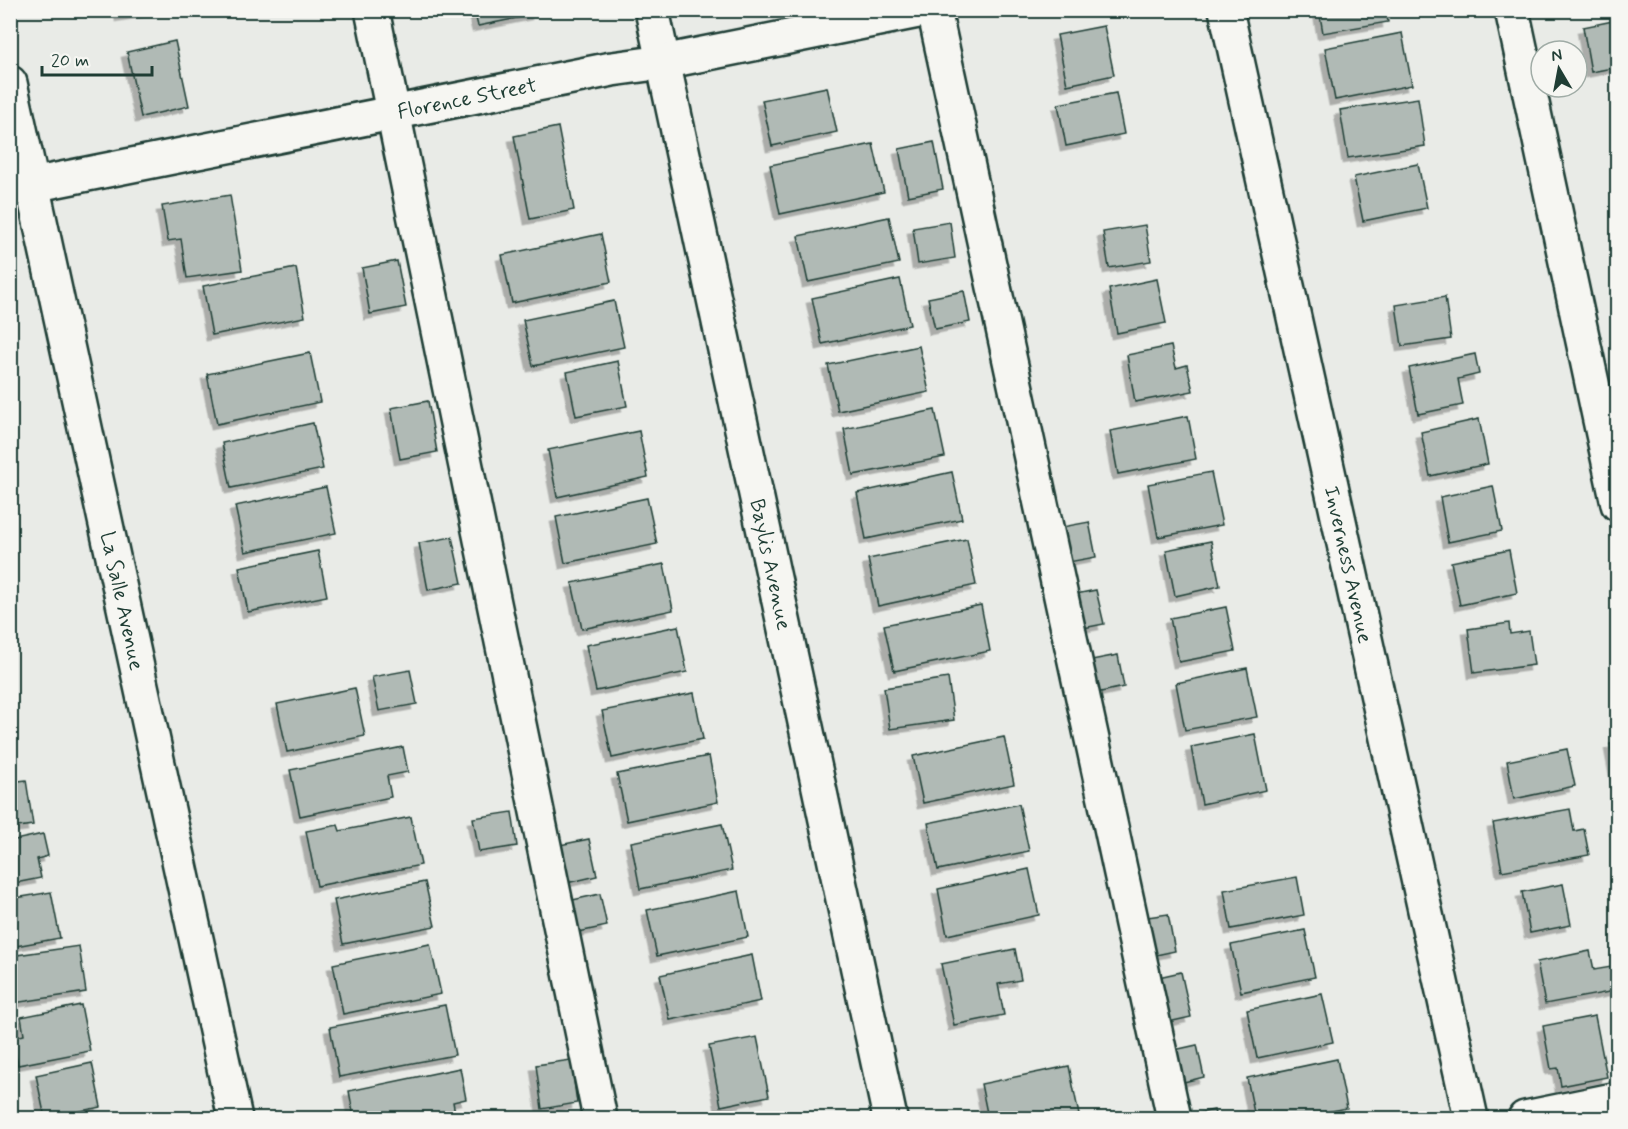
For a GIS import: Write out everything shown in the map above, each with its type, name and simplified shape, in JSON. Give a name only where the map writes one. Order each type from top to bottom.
[{"type":"street","points":[[372,10],[600,1119]]},
{"type":"street","name":"Baylis Avenue","points":[[652,10],[890,1119]]},
{"type":"street","name":"Florence Street","points":[[21,188],[612,69],[663,62],[923,10]]},
{"type":"street","points":[[934,10],[1174,1119]]},
{"type":"street","name":"Inverness Avenue","points":[[1226,10],[1471,1119]]},
{"type":"street","points":[[1512,10],[1617,504]]},
{"type":"street","name":"La Salle Avenue","points":[[10,83],[21,188],[235,1119]]},
{"type":"street","points":[[1525,1119],[1617,1099]]},
{"type":"building","points":[[120,10],[157,10],[121,16]]},
{"type":"building","points":[[474,10],[536,10],[537,14],[478,26]]},
{"type":"building","points":[[1319,10],[1386,10],[1388,22],[1323,33]]},
{"type":"building","points":[[1618,20],[1618,67],[1591,72],[1589,39],[1585,39],[1583,27]]},
{"type":"building","points":[[1104,26],[1114,75],[1067,85],[1057,35]]},
{"type":"building","points":[[1402,33],[1412,85],[1335,100],[1325,48]]},
{"type":"building","points":[[175,41],[189,106],[141,117],[127,52]]},
{"type":"building","points":[[827,87],[837,132],[772,146],[762,100]]},
{"type":"building","points":[[1116,93],[1124,134],[1066,146],[1058,104]]},
{"type":"building","points":[[1418,98],[1425,146],[1348,158],[1340,110]]},
{"type":"building","points":[[558,127],[574,210],[530,219],[514,136]]},
{"type":"building","points":[[934,142],[943,189],[908,196],[899,149]]},
{"type":"building","points":[[873,144],[884,192],[780,214],[770,165]]},
{"type":"building","points":[[1418,164],[1427,208],[1363,221],[1354,177]]},
{"type":"building","points":[[230,195],[242,270],[187,278],[181,239],[168,241],[162,206]]},
{"type":"building","points":[[889,217],[899,263],[808,282],[798,236]]},
{"type":"building","points":[[950,222],[955,258],[918,264],[913,228]]},
{"type":"building","points":[[1145,225],[1151,261],[1109,268],[1103,232]]},
{"type":"building","points":[[601,234],[611,282],[512,303],[502,255]]},
{"type":"building","points":[[397,261],[406,307],[370,314],[362,268]]},
{"type":"building","points":[[296,268],[305,317],[212,335],[203,286]]},
{"type":"building","points":[[900,279],[910,325],[822,344],[812,298]]},
{"type":"building","points":[[1157,279],[1166,323],[1117,333],[1109,289]]},
{"type":"building","points":[[964,291],[970,322],[935,329],[928,298]]},
{"type":"building","points":[[1445,297],[1451,339],[1402,346],[1396,305]]},
{"type":"building","points":[[614,301],[624,347],[533,366],[523,320]]},
{"type":"building","points":[[919,346],[929,392],[838,411],[828,365]]},
{"type":"building","points":[[1171,346],[1176,368],[1187,365],[1193,391],[1135,402],[1127,355]]},
{"type":"building","points":[[310,353],[320,402],[217,424],[207,374]]},
{"type":"building","points":[[1475,354],[1479,374],[1458,379],[1463,405],[1418,414],[1409,368]]},
{"type":"building","points":[[618,361],[627,406],[576,416],[567,372]]},
{"type":"building","points":[[428,401],[437,452],[400,459],[391,408]]},
{"type":"building","points":[[935,410],[945,457],[853,475],[844,429]]},
{"type":"building","points":[[1188,416],[1196,459],[1118,474],[1110,431]]},
{"type":"building","points":[[1479,419],[1488,464],[1430,476],[1421,432]]},
{"type":"building","points":[[313,423],[323,469],[231,488],[222,443]]},
{"type":"building","points":[[639,431],[648,477],[557,497],[548,450]]},
{"type":"building","points":[[952,472],[962,519],[866,539],[857,493]]},
{"type":"building","points":[[1211,472],[1222,525],[1158,537],[1148,484]]},
{"type":"building","points":[[1493,486],[1502,531],[1448,542],[1440,497]]},
{"type":"building","points":[[326,487],[336,533],[245,552],[235,506]]},
{"type":"building","points":[[647,498],[657,544],[565,563],[556,517]]},
{"type":"building","points":[[1089,522],[1096,557],[1058,564],[1051,529]]},
{"type":"building","points":[[452,537],[462,583],[428,590],[419,543]]},
{"type":"building","points":[[967,539],[976,585],[878,606],[868,559]]},
{"type":"building","points":[[1211,541],[1220,586],[1175,596],[1166,550]]},
{"type":"building","points":[[1509,550],[1517,593],[1460,605],[1451,562]]},
{"type":"building","points":[[318,551],[327,596],[248,612],[239,567]]},
{"type":"building","points":[[664,564],[673,610],[582,629],[572,583]]},
{"type":"building","points":[[1096,590],[1104,624],[1073,630],[1066,596]]},
{"type":"building","points":[[981,605],[990,651],[894,671],[884,625]]},
{"type":"building","points":[[1226,607],[1235,651],[1179,662],[1170,618]]},
{"type":"building","points":[[1509,623],[1510,634],[1529,631],[1534,665],[1474,673],[1468,629]]},
{"type":"building","points":[[678,626],[687,672],[596,691],[586,645]]},
{"type":"building","points":[[1118,655],[1124,687],[1087,695],[1081,662]]},
{"type":"building","points":[[1247,668],[1257,717],[1185,730],[1176,683]]},
{"type":"building","points":[[410,670],[417,704],[379,711],[372,677]]},
{"type":"building","points":[[948,678],[954,720],[890,729],[884,688]]},
{"type":"building","points":[[355,688],[365,736],[287,752],[277,704]]},
{"type":"building","points":[[694,693],[703,739],[612,758],[602,711]]},
{"type":"building","points":[[1255,734],[1266,790],[1202,804],[1191,747]]},
{"type":"building","points":[[1004,737],[1014,784],[923,803],[913,756]]},
{"type":"building","points":[[1618,742],[1618,787],[1610,744]]},
{"type":"building","points":[[403,747],[408,772],[387,776],[391,797],[300,816],[290,770]]},
{"type":"building","points":[[1567,749],[1575,786],[1514,799],[1507,761]]},
{"type":"building","points":[[709,756],[718,802],[627,821],[617,774]]},
{"type":"building","points":[[26,780],[33,825],[10,828],[10,782]]},
{"type":"building","points":[[1019,804],[1029,851],[938,870],[928,823]]},
{"type":"building","points":[[1570,809],[1574,831],[1584,829],[1589,855],[1502,871],[1493,823]]},
{"type":"building","points":[[512,812],[517,846],[479,852],[473,818]]},
{"type":"building","points":[[411,817],[421,865],[317,886],[306,831],[338,825],[340,831]]},
{"type":"building","points":[[722,824],[732,870],[640,889],[631,842]]},
{"type":"building","points":[[43,834],[48,856],[37,859],[41,878],[10,884],[10,841]]},
{"type":"building","points":[[589,839],[597,876],[558,885],[550,847]]},
{"type":"building","points":[[1029,869],[1039,915],[947,935],[938,889]]},
{"type":"building","points":[[1297,877],[1304,915],[1231,929],[1224,890]]},
{"type":"building","points":[[425,882],[435,926],[343,944],[334,900]]},
{"type":"building","points":[[1563,884],[1571,925],[1530,933],[1522,892]]},
{"type":"building","points":[[739,891],[748,937],[657,956],[647,910]]},
{"type":"building","points":[[51,892],[60,938],[10,947],[10,899]]},
{"type":"building","points":[[600,894],[607,926],[574,933],[568,901]]},
{"type":"building","points":[[1168,914],[1175,951],[1142,958],[1134,919]]},
{"type":"building","points":[[1305,930],[1315,977],[1241,992],[1231,945]]},
{"type":"building","points":[[430,944],[441,994],[343,1014],[333,964]]},
{"type":"building","points":[[79,946],[86,992],[14,1003],[10,980],[10,956]]},
{"type":"building","points":[[1015,949],[1021,980],[998,984],[1004,1015],[954,1025],[941,964]]},
{"type":"building","points":[[1590,951],[1594,970],[1611,967],[1615,991],[1545,1004],[1537,962]]},
{"type":"building","points":[[752,955],[761,1001],[670,1020],[660,975]]},
{"type":"building","points":[[1181,972],[1191,1017],[1155,1025],[1145,980]]},
{"type":"building","points":[[1322,994],[1333,1042],[1257,1058],[1247,1010]]},
{"type":"building","points":[[81,1005],[90,1051],[18,1065],[12,1038],[24,1035],[21,1017]]},
{"type":"building","points":[[445,1005],[455,1055],[339,1077],[330,1027]]},
{"type":"building","points":[[1595,1016],[1607,1077],[1561,1086],[1558,1068],[1551,1069],[1543,1026]]},
{"type":"building","points":[[757,1037],[769,1096],[721,1106],[709,1046]]},
{"type":"building","points":[[1197,1045],[1204,1077],[1172,1085],[1165,1052]]},
{"type":"building","points":[[1337,1059],[1347,1108],[1297,1118],[1255,1118],[1247,1078]]},
{"type":"building","points":[[571,1060],[577,1103],[542,1109],[536,1065]]},
{"type":"building","points":[[92,1063],[101,1107],[45,1118],[36,1075]]},
{"type":"building","points":[[1069,1066],[1079,1115],[1062,1118],[988,1118],[981,1084]]},
{"type":"building","points":[[460,1068],[466,1099],[453,1102],[456,1118],[354,1118],[349,1091]]},
{"type":"building","points":[[1214,1110],[1216,1118],[1176,1118]]}]
